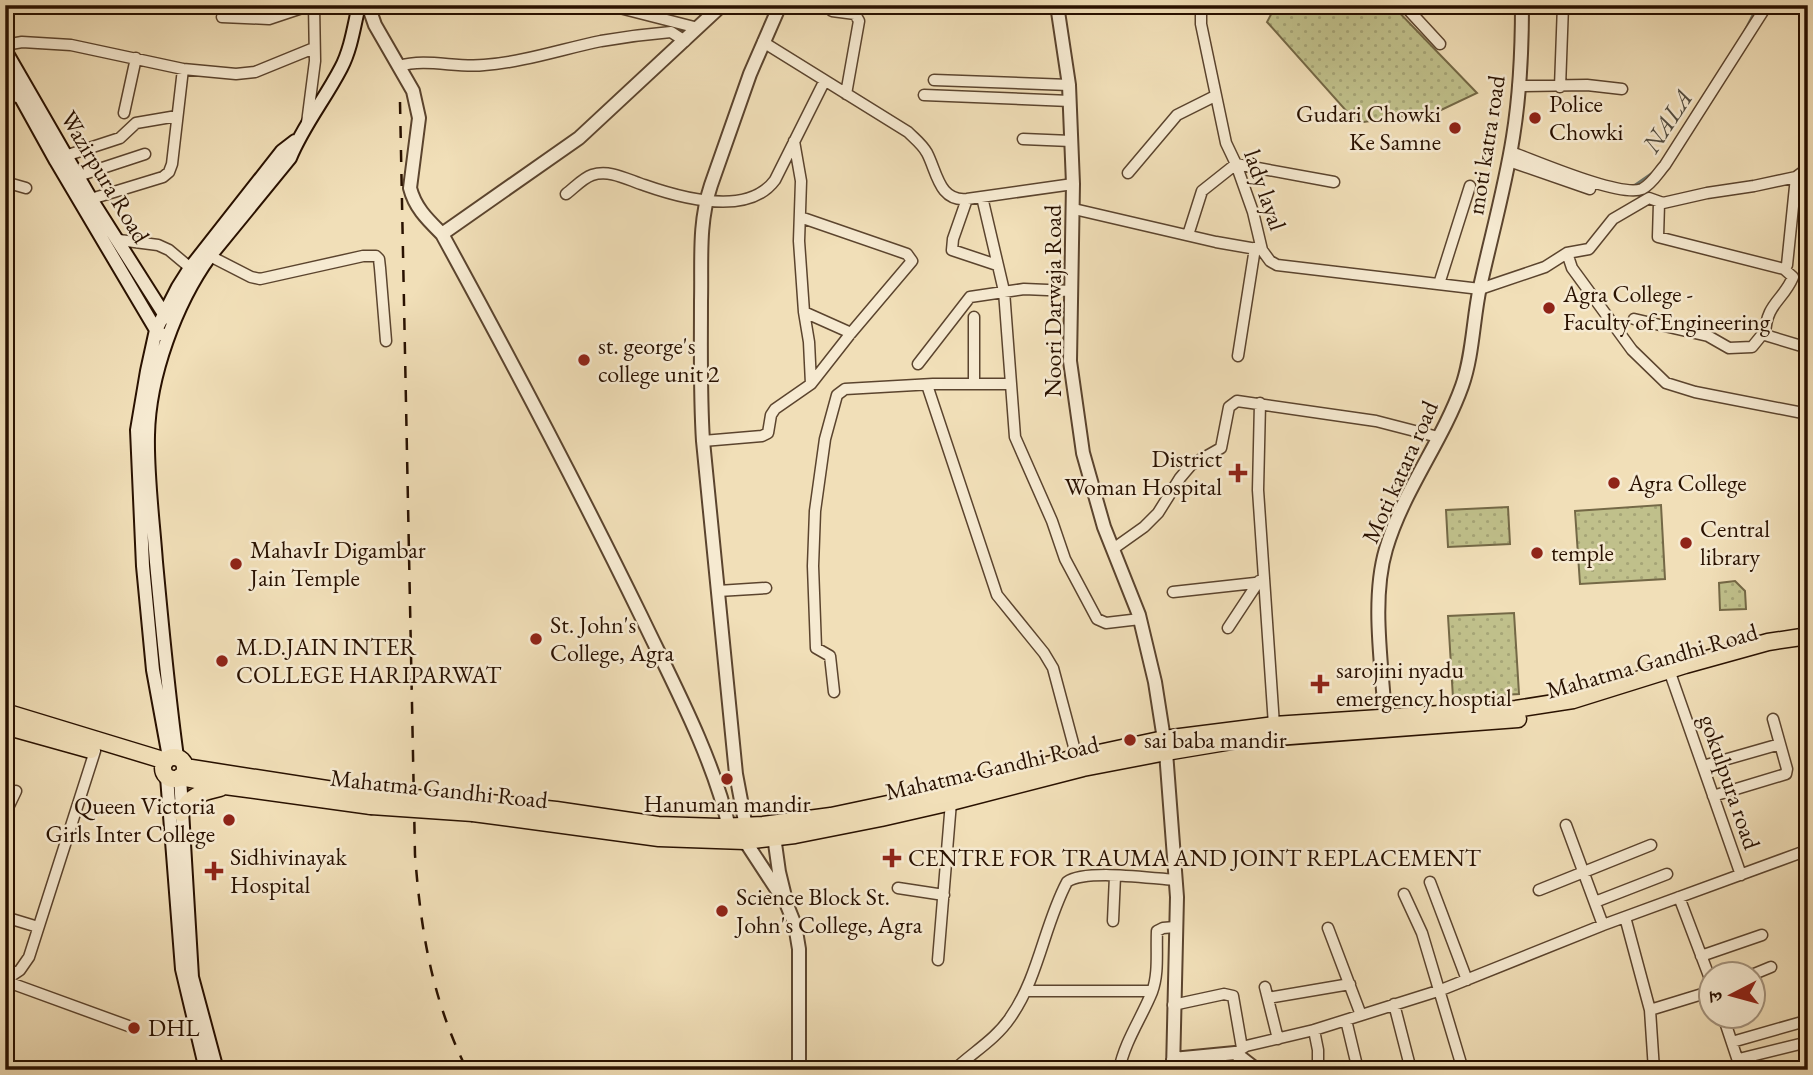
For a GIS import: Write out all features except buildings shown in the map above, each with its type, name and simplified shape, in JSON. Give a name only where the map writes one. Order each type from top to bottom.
[{"type":"highway","name":"Mahatma Gandhi Road","points":[[773,831],[1077,758],[1165,746],[1556,715],[1768,642],[1808,636]]},
{"type":"highway","name":"Mahatma Gandhi Road","points":[[5,712],[225,786],[371,801],[473,807],[659,838],[773,831],[951,802],[1165,746],[1274,725],[1516,709],[1550,704],[1770,651],[1808,646]]},
{"type":"highway","name":"Mahatma Gandhi Road","points":[[5,726],[95,751],[173,767],[371,801]]},
{"type":"highway","points":[[181,813],[186,804],[199,793],[225,786]]},
{"type":"street","points":[[222,17],[269,19],[313,5],[314,48],[307,126]]},
{"type":"street","points":[[217,1070],[205,1047],[182,969],[181,813],[153,670],[137,430],[156,330],[169,318],[194,271],[282,151],[298,138],[307,126],[342,66],[359,5]]},
{"type":"street","points":[[368,5],[375,25],[413,91],[419,118],[410,188],[419,209],[442,234],[583,497],[667,670],[720,796],[787,905]]},
{"type":"street","points":[[608,5],[698,28]]},
{"type":"street","points":[[442,234],[579,138],[722,5]]},
{"type":"street","points":[[740,831],[739,790],[703,441],[700,240],[706,201],[763,43],[780,5]]},
{"type":"street","points":[[829,5],[832,11],[855,14],[859,21],[846,94]]},
{"type":"street","name":"Noori Darwaja Road","points":[[1057,5],[1070,101],[1074,209],[1070,360],[1076,417],[1093,491],[1140,619],[1155,681],[1165,746],[1175,880],[1173,1064]]},
{"type":"street","name":"lady layal","points":[[1201,5],[1201,24],[1226,143],[1256,221],[1259,249],[1270,261],[1287,267],[1480,289]]},
{"type":"street","points":[[1404,5],[1440,44]]},
{"type":"street","name":"moti katra road","points":[[1480,289],[1510,156],[1518,86],[1521,5]]},
{"type":"street","points":[[1560,87],[1563,5]]},
{"type":"street","points":[[1510,156],[1614,189],[1640,190],[1652,181],[1665,165],[1767,5]]},
{"type":"street","points":[[399,66],[414,61],[484,65],[562,52],[600,41],[671,32],[685,41]]},
{"type":"street","points":[[5,45],[22,42],[71,45],[183,68],[247,74],[314,48]]},
{"type":"street","points":[[763,43],[908,132],[926,152],[946,193],[954,198],[967,199],[1073,184]]},
{"type":"street","name":"Wazirpura Road","points":[[5,50],[61,158]]},
{"type":"street","points":[[124,113],[136,58]]},
{"type":"street","points":[[91,199],[166,175],[172,164],[183,68]]},
{"type":"street","name":"Wazirpura Road","points":[[5,69],[73,178],[156,330],[168,338]]},
{"type":"street","points":[[934,80],[1069,85]]},
{"type":"street","points":[[566,194],[586,178],[601,173],[706,201],[744,200],[759,195],[768,189],[824,82]]},
{"type":"street","points":[[1518,86],[1622,89]]},
{"type":"street","points":[[5,94],[21,98]]},
{"type":"street","points":[[924,96],[1070,101]]},
{"type":"street","points":[[1128,173],[1177,115],[1215,96]]},
{"type":"street","points":[[61,158],[120,138],[136,123],[177,116]]},
{"type":"street","points":[[194,271],[210,257],[290,158],[298,138]]},
{"type":"street","points":[[1023,139],[1071,141]]},
{"type":"street","points":[[794,141],[801,181],[799,241],[804,312],[810,342],[811,384]]},
{"type":"street","points":[[73,178],[145,154]]},
{"type":"street","name":"moti katra road","points":[[1510,156],[1590,189]]},
{"type":"street","points":[[1188,236],[1202,191],[1236,164],[1334,182]]},
{"type":"street","points":[[1480,289],[1545,267],[1567,253],[1592,247],[1613,219],[1643,201],[1653,199],[1659,203],[1796,177],[1808,168]]},
{"type":"street","points":[[1784,269],[1787,265],[1796,177]]},
{"type":"street","name":"Wazirpura Road","points":[[73,178],[91,199],[169,318]]},
{"type":"street","points":[[5,182],[26,188]]},
{"type":"street","points":[[1439,284],[1470,186]]},
{"type":"street","points":[[1640,190],[1643,201]]},
{"type":"street","points":[[982,197],[1004,291],[1013,423],[1020,450],[1052,521],[1065,559],[1097,619],[1106,623],[1140,619]]},
{"type":"street","points":[[967,199],[953,239],[953,250],[997,265]]},
{"type":"street","points":[[1659,203],[1658,237],[1784,269],[1793,277],[1766,319],[1765,335]]},
{"type":"street","points":[[1074,209],[1188,236],[1259,249],[1238,356]]},
{"type":"street","points":[[703,441],[766,435],[770,430],[771,415],[775,409],[811,384],[908,267],[912,257],[800,217]]},
{"type":"street","points":[[119,240],[158,245],[169,250],[194,271]]},
{"type":"street","points":[[1567,253],[1572,268],[1632,349],[1666,383],[1695,392],[1808,414]]},
{"type":"street","points":[[210,257],[260,279],[376,256],[379,259],[386,341]]},
{"type":"street","points":[[918,364],[970,297],[1024,289],[1071,291]]},
{"type":"street","name":"Moti katara road","points":[[1385,717],[1379,601],[1382,568],[1387,547],[1415,483],[1462,386],[1480,289]]},
{"type":"street","points":[[804,312],[851,333]]},
{"type":"street","points":[[974,317],[974,384]]},
{"type":"street","points":[[169,318],[168,338],[152,403],[148,433],[183,926]]},
{"type":"street","points":[[1634,319],[1708,336],[1724,346],[1737,349],[1752,347],[1760,336],[1765,335],[1808,348]]},
{"type":"street","points":[[834,692],[831,658],[816,648],[813,566],[815,511],[825,439],[836,394],[845,389],[1010,384]]},
{"type":"street","points":[[927,385],[997,595],[1053,668],[1077,758]]},
{"type":"street","points":[[1113,550],[1158,513],[1191,465],[1221,448],[1230,407],[1237,401],[1376,421],[1438,437]]},
{"type":"street","points":[[1260,403],[1259,581],[1274,725]]},
{"type":"street","points":[[1173,592],[1259,581]]},
{"type":"street","points":[[1228,628],[1259,581]]},
{"type":"street","points":[[718,591],[766,588]]},
{"type":"street","name":"gokulpura road","points":[[1238,1050],[1314,1030],[1441,990],[1603,925],[1741,875],[1671,675]]},
{"type":"street","points":[[1713,796],[1786,774],[1787,769],[1773,719]]},
{"type":"street","points":[[1703,766],[1780,744]]},
{"type":"street","points":[[95,751],[26,962],[5,981],[134,1028]]},
{"type":"street","points":[[720,796],[739,790]]},
{"type":"street","points":[[5,814],[16,791]]},
{"type":"street","points":[[938,960],[951,802]]},
{"type":"street","points":[[1566,825],[1603,925]]},
{"type":"street","points":[[773,831],[776,858],[799,949],[799,1070]]},
{"type":"street","points":[[1539,890],[1651,845]]},
{"type":"street","points":[[1741,875],[1808,850]]},
{"type":"street","points":[[1595,902],[1667,874]]},
{"type":"street","points":[[1113,921],[1115,876]]},
{"type":"street","points":[[954,1070],[1010,1019],[1026,991],[1067,882],[1076,877],[1115,876],[1175,880]]},
{"type":"street","points":[[1430,882],[1467,980]]},
{"type":"street","points":[[898,888],[944,895]]},
{"type":"street","points":[[1404,894],[1422,933],[1463,1070]]},
{"type":"street","points":[[1679,897],[1703,960]]},
{"type":"street","points":[[5,917],[38,927]]},
{"type":"street","points":[[1625,917],[1650,1010],[1654,1070]]},
{"type":"street","points":[[1119,1070],[1127,1043],[1152,990],[1157,968],[1157,931],[1175,927]]},
{"type":"street","points":[[1328,928],[1361,1015]]},
{"type":"street","points":[[1701,956],[1762,934]]},
{"type":"street","points":[[1268,998],[1350,984]]},
{"type":"street","points":[[1265,987],[1278,1039]]},
{"type":"street","points":[[1026,991],[1152,990]]},
{"type":"street","points":[[1173,1005],[1224,994],[1233,996],[1238,1050],[1257,1070]]},
{"type":"street","points":[[1650,1010],[1698,995]]},
{"type":"street","points":[[1394,1004],[1410,1070]]},
{"type":"street","points":[[1346,1020],[1358,1070]]},
{"type":"street","points":[[1732,1042],[1802,1022]]},
{"type":"street","points":[[1314,1030],[1318,1070]]},
{"type":"street","points":[[1728,1030],[1740,1064],[1808,1042]]},
{"type":"street","points":[[205,1047],[206,1070]]},
{"type":"street","points":[[1173,1064],[1238,1050]]},
{"type":"green space","points":[[1276,5],[1392,5],[1477,93],[1439,111],[1357,123],[1267,22]]},
{"type":"green space","points":[[1661,505],[1665,579],[1580,584],[1575,511]]},
{"type":"green space","points":[[1508,507],[1510,544],[1448,547],[1446,510]]},
{"type":"green space","points":[[1735,581],[1745,591],[1746,609],[1720,610],[1719,583]]},
{"type":"green space","points":[[1514,613],[1519,694],[1453,698],[1448,616]]},
{"type":"waterway","name":"NALA","points":[[1742,36],[1758,5]]},
{"type":"waterway","name":"NALA","points":[[1632,187],[1655,171]]},
{"type":"railway","points":[[400,102],[415,855],[430,965],[445,1017],[467,1070]]},
{"type":"place","name":"Police Chowki","points":[[1535,118]]},
{"type":"place","name":"Gudari Chowki Ke Samne","points":[[1455,128]]},
{"type":"place","name":"Agra College - Faculty of Engineering","points":[[1549,308]]},
{"type":"place","name":"st. george's college unit 2","points":[[584,360]]},
{"type":"place","name":"District Woman Hospital","points":[[1238,473]]},
{"type":"place","name":"Agra College","points":[[1614,483]]},
{"type":"place","name":"Central library","points":[[1686,543]]},
{"type":"place","name":"temple","points":[[1537,553]]},
{"type":"place","name":"MahavIr Digambar Jain Temple","points":[[236,564]]},
{"type":"place","name":"St. John's College, Agra","points":[[536,639]]},
{"type":"place","name":"M.D.JAIN INTER COLLEGE HARIPARWAT","points":[[222,661]]},
{"type":"place","name":"sarojini nyadu emergency hosptial","points":[[1320,684]]},
{"type":"place","name":"sai baba mandir","points":[[1130,740]]},
{"type":"place","name":"Hanuman mandir","points":[[727,779]]},
{"type":"place","name":"Queen Victoria Girls Inter College","points":[[229,820]]},
{"type":"place","name":"CENTRE FOR TRAUMA AND JOINT REPLACEMENT","points":[[892,858]]},
{"type":"place","name":"Sidhivinayak Hospital","points":[[214,871]]},
{"type":"place","name":"Science Block St. John's College, Agra","points":[[722,911]]},
{"type":"place","name":"DHL","points":[[134,1028]]}]
